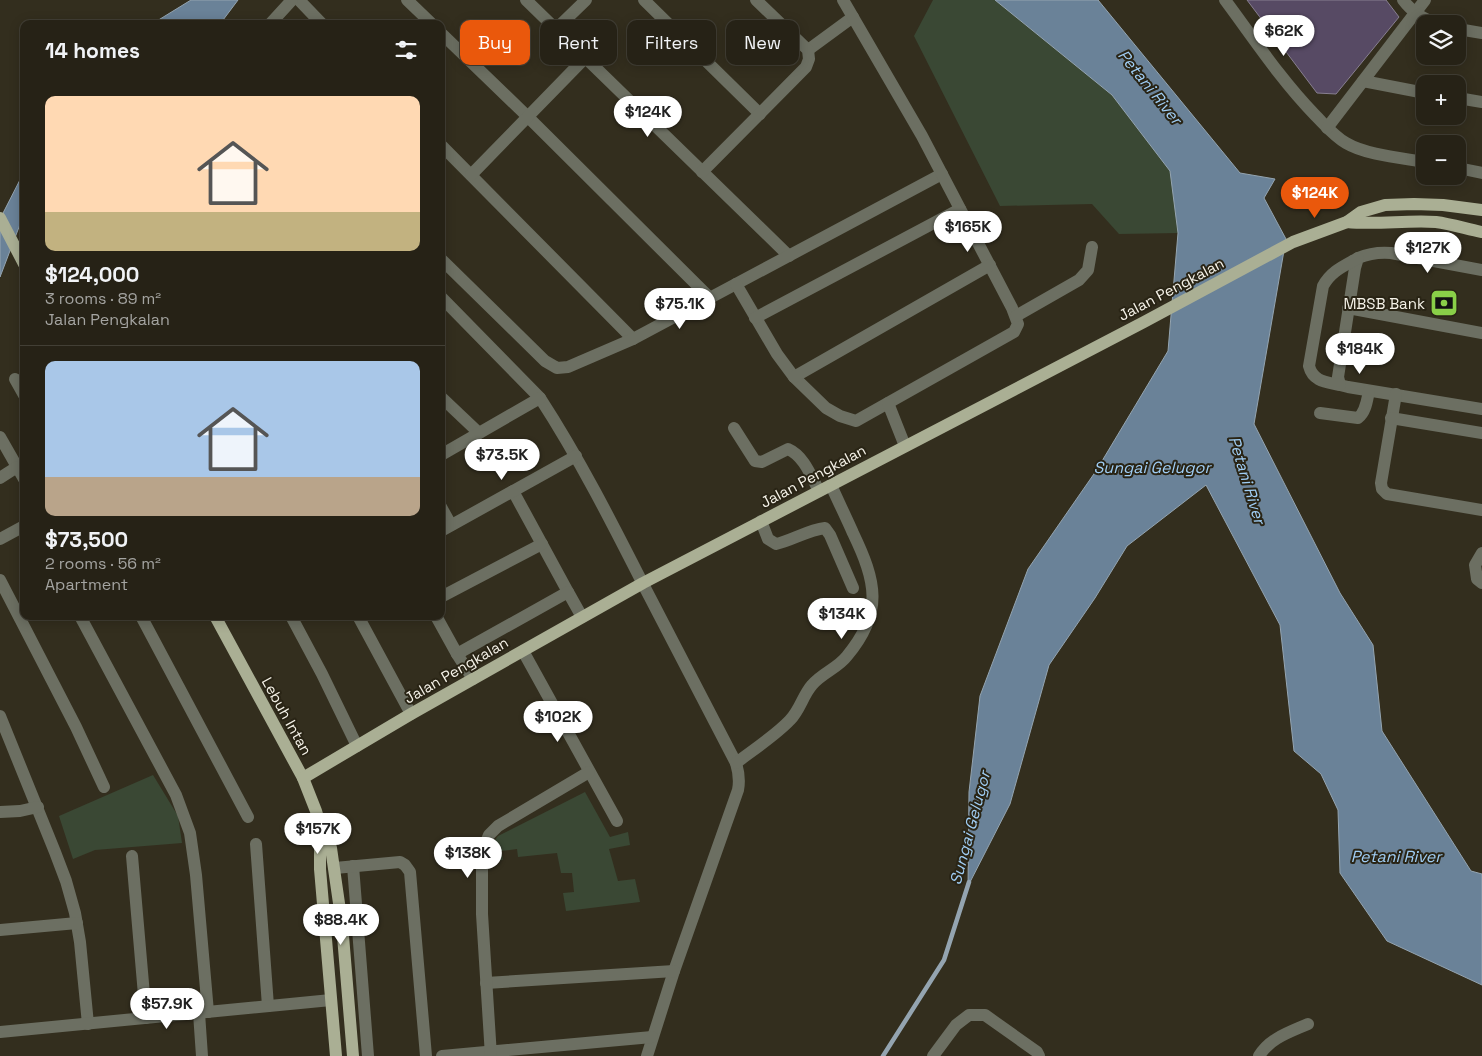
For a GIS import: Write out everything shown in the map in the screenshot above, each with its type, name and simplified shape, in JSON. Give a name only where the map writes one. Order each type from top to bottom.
[{"type":"main road","name":"Jalan Pengkalan","points":[[303,778],[411,714],[642,583],[1144,322],[1293,242],[1347,222],[1361,212],[1385,205],[1443,205],[1482,210]]},
{"type":"main road","points":[[0,218],[20,256]]},
{"type":"main road","name":"Jalan Pengkalan","points":[[1347,222],[1365,224],[1438,222],[1482,232]]},
{"type":"main road","name":"Lebuh Intan","points":[[217,620],[303,778],[323,835],[331,848],[342,924],[353,1056]]},
{"type":"main road","name":"Lebuh Intan","points":[[323,835],[320,847],[320,869],[336,1056]]},
{"type":"street","points":[[274,20],[292,0]]},
{"type":"street","points":[[299,0],[318,20]]},
{"type":"street","points":[[407,0],[428,20]]},
{"type":"street","points":[[526,0],[547,20]]},
{"type":"street","points":[[565,20],[586,0]]},
{"type":"street","points":[[644,0],[760,114]]},
{"type":"street","points":[[702,172],[806,67],[809,60],[808,50],[756,0]]},
{"type":"street","points":[[736,284],[777,354],[794,377],[826,408],[840,416],[856,421],[1014,332],[1018,324],[1016,316],[942,174],[896,90],[843,0]]},
{"type":"street","points":[[1225,0],[1275,68],[1327,128],[1348,144],[1358,148],[1416,160]]},
{"type":"street","points":[[1403,0],[1418,15]]},
{"type":"street","points":[[1327,128],[1425,0]]},
{"type":"street","points":[[808,50],[853,17]]},
{"type":"street","points":[[1466,30],[1482,33]]},
{"type":"street","points":[[445,37],[710,298]]},
{"type":"street","points":[[471,175],[578,65]]},
{"type":"street","points":[[592,65],[789,256]]},
{"type":"street","points":[[1363,81],[1416,91]]},
{"type":"street","points":[[1466,99],[1482,102]]},
{"type":"street","points":[[445,153],[471,175],[633,339]]},
{"type":"street","points":[[1466,170],[1482,173]]},
{"type":"street","points":[[445,263],[544,361],[557,368],[568,367],[633,339],[942,174]]},
{"type":"street","points":[[755,318],[960,209]]},
{"type":"street","points":[[1016,316],[1080,280],[1088,270],[1092,247]]},
{"type":"street","points":[[1482,270],[1391,253],[1378,252],[1358,258],[1333,272],[1323,286],[1310,366],[1311,373],[1318,380],[1482,409]]},
{"type":"street","points":[[1340,385],[1338,378],[1348,308],[1358,258]]},
{"type":"street","points":[[794,377],[990,265]]},
{"type":"street","points":[[445,301],[540,398],[576,456],[736,762],[739,773],[740,782],[738,790],[674,971],[647,1056]]},
{"type":"street","points":[[1348,308],[1482,333]]},
{"type":"street","points":[[16,379],[20,387]]},
{"type":"street","points":[[1320,414],[1358,418],[1364,411],[1369,390]]},
{"type":"street","points":[[1396,394],[1381,483],[1382,489],[1387,494],[1482,510]]},
{"type":"street","points":[[445,453],[540,398]]},
{"type":"street","points":[[445,401],[479,433]]},
{"type":"street","points":[[888,403],[905,446]]},
{"type":"street","points":[[1391,418],[1482,433]]},
{"type":"street","points":[[734,428],[755,461],[762,462],[788,449],[795,452],[825,488],[864,556],[873,584],[873,600],[870,614],[863,633],[847,657],[812,684],[790,721],[736,762]]},
{"type":"street","points":[[0,436],[20,471]]},
{"type":"street","points":[[446,528],[576,456]]},
{"type":"street","points":[[0,478],[20,473]]},
{"type":"street","points":[[513,491],[582,617]]},
{"type":"street","points":[[761,522],[768,539],[776,544],[789,541],[816,529],[826,528],[853,588]]},
{"type":"street","points":[[0,539],[20,528]]},
{"type":"street","points":[[445,595],[542,544]]},
{"type":"street","points":[[1482,553],[1475,565],[1477,579],[1482,583]]},
{"type":"street","points":[[0,580],[20,619]]},
{"type":"street","points":[[457,654],[568,592]]},
{"type":"street","points":[[21,620],[76,727],[104,787]]},
{"type":"street","points":[[82,620],[176,795],[190,833],[196,874],[203,1012],[202,1056]]},
{"type":"street","points":[[143,620],[248,817]]},
{"type":"street","points":[[293,620],[357,746]]},
{"type":"street","points":[[360,620],[411,714]]},
{"type":"street","points":[[438,620],[472,679]]},
{"type":"street","points":[[523,651],[617,821]]},
{"type":"street","points":[[0,716],[38,807],[66,882],[77,923],[88,1024]]},
{"type":"street","points":[[491,1054],[482,914],[482,862],[484,847],[489,835],[498,826],[589,772]]},
{"type":"street","points":[[0,812],[20,811],[38,807]]},
{"type":"street","points":[[256,844],[268,1006]]},
{"type":"street","points":[[132,856],[146,1018]]},
{"type":"street","points":[[335,868],[400,862],[410,872],[426,1056]]},
{"type":"street","points":[[353,866],[368,1056]]},
{"type":"street","points":[[0,930],[77,923]]},
{"type":"street","points":[[486,983],[674,971]]},
{"type":"street","points":[[0,1032],[331,1000]]},
{"type":"street","points":[[933,1056],[956,1025],[969,1015],[985,1015],[1039,1056]]},
{"type":"street","points":[[1259,1056],[1275,1039],[1308,1024]]},
{"type":"street","points":[[442,1056],[491,1054],[652,1037]]},
{"type":"green space","points":[[933,0],[995,0],[1112,95],[1171,171],[1178,233],[1119,234],[1092,204],[1000,206],[914,36]]},
{"type":"green space","points":[[153,775],[178,816],[182,843],[95,850],[73,859],[59,816]]},
{"type":"green space","points":[[585,792],[610,837],[628,832],[630,845],[609,849],[618,881],[635,879],[640,902],[566,911],[563,893],[574,892],[572,873],[561,873],[557,853],[518,857],[517,849],[501,851],[503,860],[488,861],[488,849],[498,836]]},
{"type":"water","points":[[191,0],[238,0],[223,20],[158,20]]},
{"type":"water","name":"Petani River","points":[[995,0],[1098,0],[1240,173],[1275,179],[1264,198],[1286,239],[1254,424],[1340,593],[1373,645],[1382,731],[1471,871],[1482,874],[1482,985],[1387,941],[1340,873],[1338,810],[1321,774],[1294,751],[1280,625],[1206,485],[1127,546],[1095,598],[1049,665],[1010,804],[968,886],[969,792],[980,696],[1028,569],[1096,471],[1168,351],[1178,233],[1170,171],[1112,95]]},
{"type":"water","points":[[20,180],[20,224],[0,277],[0,219]]},
{"type":"building","points":[[1247,0],[1386,0],[1399,17],[1336,94],[1317,93]]},
{"type":"waterway","name":"Sungai Gelugor","points":[[883,1056],[944,960],[969,882]]},
{"type":"place","name":"MBSB Bank","points":[[1444,303]]}]
